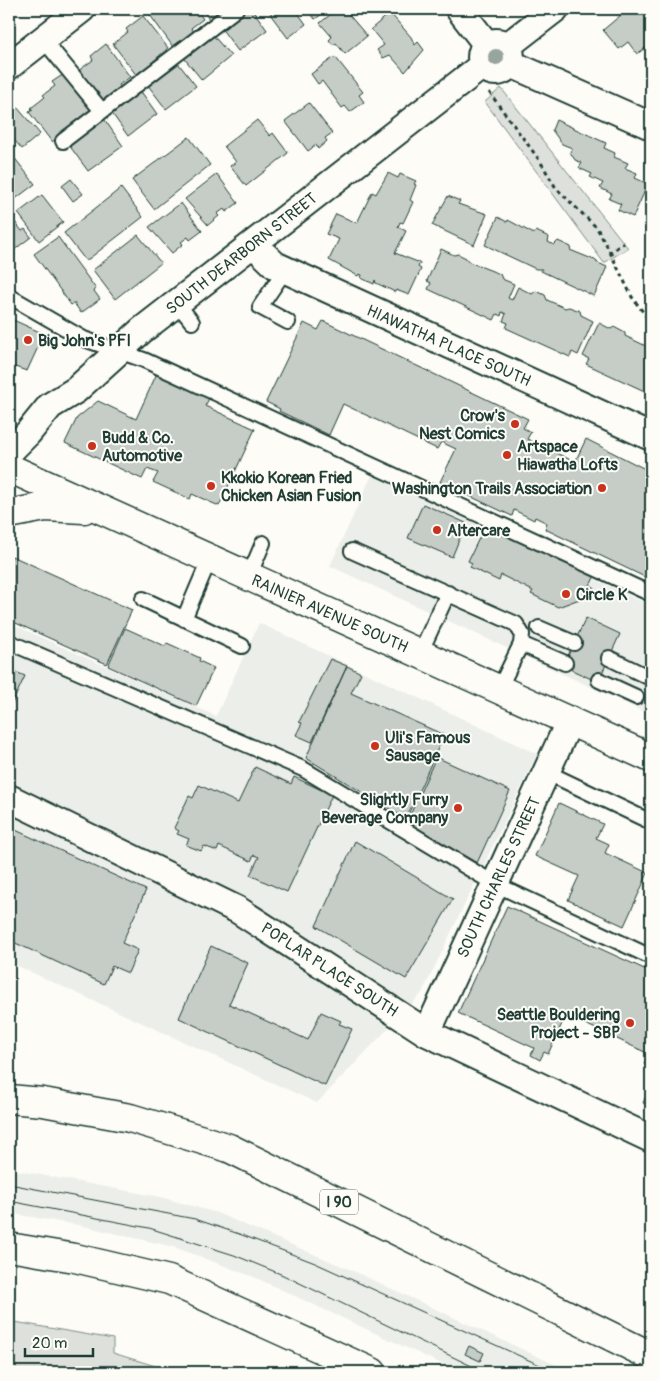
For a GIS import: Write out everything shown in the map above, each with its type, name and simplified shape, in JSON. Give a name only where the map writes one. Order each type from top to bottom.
[{"type":"main road","name":"RAINIER AVENUE SOUTH","points":[[9,468],[651,758]]},
{"type":"main road","points":[[9,514],[45,507],[65,506],[105,512]]},
{"type":"main road","name":"I 90","points":[[9,1099],[43,1102],[130,1118],[229,1148],[651,1356]]},
{"type":"main road","points":[[9,1247],[75,1258],[169,1280],[372,1372]]},
{"type":"street","points":[[9,66],[82,9]]},
{"type":"street","points":[[459,9],[496,55],[651,126]]},
{"type":"street","name":"SOUTH DEARBORN STREET","points":[[9,452],[28,433],[50,406],[76,390],[119,351],[185,312],[253,244],[555,9]]},
{"type":"street","name":"HIAWATHA PLACE SOUTH","points":[[253,244],[275,265],[285,270],[651,437]]},
{"type":"street","name":"SOUTH CHARLES STREET","points":[[427,1033],[570,720]]},
{"type":"street","name":"POPLAR PLACE SOUTH","points":[[9,798],[238,910],[427,1033],[651,1139]]},
{"type":"lane","points":[[63,141],[236,9]]},
{"type":"lane","points":[[43,39],[102,111]]},
{"type":"lane","points":[[285,270],[260,306],[288,322]]},
{"type":"lane","points":[[9,296],[84,338],[144,360],[651,594]]},
{"type":"lane","points":[[249,576],[263,543]]},
{"type":"lane","points":[[352,551],[516,624],[522,634],[521,644],[499,689]]},
{"type":"lane","points":[[184,618],[210,558]]},
{"type":"lane","points":[[420,653],[448,593]]},
{"type":"lane","points":[[143,599],[242,646]]},
{"type":"lane","points":[[539,628],[574,643]]},
{"type":"lane","points":[[9,642],[303,769],[495,884],[651,956]]},
{"type":"lane","points":[[521,644],[565,663]]},
{"type":"lane","points":[[609,658],[646,676]]},
{"type":"lane","points":[[599,680],[636,697]]},
{"type":"lane","points":[[546,772],[651,822]]},
{"type":"path","points":[[489,92],[540,161],[556,188],[597,228],[632,297],[651,323]]},
{"type":"path","points":[[610,252],[624,243]]},
{"type":"shaded area","points":[[501,88],[628,248],[604,263],[485,102]]},
{"type":"shaded area","points":[[372,475],[651,606],[651,715],[330,566]]},
{"type":"shaded area","points":[[9,623],[216,716],[259,623],[537,754],[422,993],[317,1103],[9,962]]},
{"type":"shaded area","points":[[9,1169],[160,1197],[217,1213],[351,1270],[571,1372],[459,1372],[254,1277],[174,1247],[83,1226],[9,1213]]},
{"type":"shaded area","points":[[9,1321],[113,1339],[113,1353],[175,1372],[9,1372]]},
{"type":"building","points":[[159,9],[196,9],[203,19],[191,28],[195,33],[174,48],[150,15]]},
{"type":"building","points":[[201,9],[225,9],[210,20]]},
{"type":"building","points":[[245,9],[252,9],[267,30],[238,51],[221,28]]},
{"type":"building","points":[[278,9],[295,9],[306,24],[288,38],[270,14]]},
{"type":"building","points":[[307,9],[329,9],[315,19]]},
{"type":"building","points":[[337,9],[344,9],[367,36],[345,54],[336,43],[333,45],[329,40],[332,37],[320,23]]},
{"type":"building","points":[[628,9],[641,9],[651,21],[651,50],[648,46],[637,54],[628,42],[619,49],[603,30]]},
{"type":"building","points":[[390,13],[411,37],[415,45],[418,42],[424,50],[405,72],[390,55],[383,58],[377,50],[384,45],[371,29]]},
{"type":"building","points":[[143,16],[168,48],[137,76],[113,44],[128,32],[126,29]]},
{"type":"building","points":[[211,33],[231,56],[202,80],[184,58]]},
{"type":"building","points":[[106,44],[130,77],[119,85],[122,89],[102,104],[78,71],[93,60],[91,56]]},
{"type":"building","points":[[333,58],[336,58],[363,92],[359,95],[364,102],[350,112],[345,106],[342,108],[322,81],[318,84],[311,74]]},
{"type":"building","points":[[178,63],[196,86],[166,109],[147,84]]},
{"type":"building","points":[[64,74],[96,108],[52,142],[29,112],[33,110],[31,108],[45,97],[43,95],[55,86],[52,82]]},
{"type":"building","points":[[140,90],[157,114],[128,136],[111,112]]},
{"type":"building","points":[[10,99],[40,134],[22,149],[9,134]]},
{"type":"building","points":[[309,103],[332,133],[325,138],[327,141],[318,149],[316,145],[308,151],[285,121]]},
{"type":"building","points":[[102,116],[123,146],[88,171],[66,141]]},
{"type":"building","points":[[257,120],[270,136],[273,133],[288,153],[246,186],[230,166],[236,162],[224,146]]},
{"type":"building","points":[[556,120],[606,143],[604,148],[615,153],[614,157],[628,163],[625,168],[637,173],[635,178],[648,184],[633,217],[618,210],[621,204],[609,199],[612,194],[600,188],[603,183],[590,177],[592,174],[579,168],[582,163],[575,160],[570,152],[572,148],[562,144],[552,130]]},
{"type":"building","points":[[189,137],[210,165],[154,209],[132,180]]},
{"type":"building","points":[[9,151],[35,184],[10,203],[9,202]]},
{"type":"building","points":[[388,173],[398,178],[400,174],[416,181],[410,200],[413,202],[403,223],[400,222],[398,227],[406,231],[395,253],[420,263],[418,267],[421,269],[409,295],[396,290],[395,292],[376,283],[375,280],[374,284],[361,278],[362,275],[359,274],[358,276],[329,260],[339,239],[326,234],[336,214],[357,223],[372,192],[376,194]]},
{"type":"building","points":[[217,174],[238,203],[226,212],[224,209],[217,214],[219,216],[208,225],[185,199]]},
{"type":"building","points":[[71,179],[83,194],[73,201],[62,186]]},
{"type":"building","points":[[121,188],[143,217],[86,261],[64,233]]},
{"type":"building","points":[[42,195],[63,222],[39,241],[18,213]]},
{"type":"building","points":[[448,196],[460,201],[458,204],[487,214],[474,245],[432,225]]},
{"type":"building","points":[[181,203],[202,231],[190,240],[188,237],[181,242],[183,244],[172,253],[149,227]]},
{"type":"building","points":[[11,217],[22,231],[25,229],[31,237],[14,250],[9,244],[9,218]]},
{"type":"building","points":[[498,217],[507,222],[508,220],[534,234],[536,231],[549,237],[548,242],[554,245],[558,241],[571,247],[570,250],[607,267],[594,296],[541,271],[542,269],[536,269],[485,245]]},
{"type":"building","points":[[138,235],[161,263],[115,299],[93,270]]},
{"type":"building","points":[[58,237],[96,289],[94,291],[100,299],[81,313],[74,303],[71,305],[34,254]]},
{"type":"building","points":[[441,249],[454,255],[458,254],[469,262],[500,274],[502,279],[514,284],[508,298],[512,300],[518,287],[532,294],[536,291],[545,295],[547,300],[565,308],[569,307],[580,311],[581,315],[593,321],[578,355],[572,352],[570,357],[506,328],[508,323],[503,321],[506,314],[502,312],[501,316],[497,314],[494,320],[428,289],[431,283],[427,281]]},
{"type":"building","points":[[9,318],[44,334],[27,371],[9,365]]},
{"type":"building","name":"Artspace Hiawatha Lofts","points":[[323,321],[528,419],[523,428],[531,432],[527,439],[575,462],[586,439],[651,472],[651,580],[545,529],[547,523],[535,517],[534,520],[514,510],[512,516],[440,482],[456,449],[441,442],[437,449],[343,404],[329,435],[279,411],[280,409],[266,402],[304,323],[318,330]]},
{"type":"building","points":[[599,323],[611,329],[614,327],[625,333],[625,336],[646,346],[648,342],[651,344],[651,394],[586,364],[589,359],[583,356]]},
{"type":"building","points":[[158,371],[211,395],[205,406],[255,429],[219,506],[192,494],[190,499],[153,482],[158,473],[147,469],[142,479],[65,443],[77,418],[98,401],[136,419]]},
{"type":"building","name":"Altercare","points":[[423,504],[466,523],[452,557],[408,538]]},
{"type":"building","points":[[486,524],[595,576],[590,585],[594,587],[590,595],[558,607],[531,594],[533,591],[501,575],[499,581],[470,567],[472,563],[468,561]]},
{"type":"building","points":[[12,556],[132,610],[107,664],[9,620],[9,564]]},
{"type":"building","points":[[586,618],[620,634],[598,682],[563,666]]},
{"type":"building","points":[[125,628],[165,646],[167,643],[200,658],[199,661],[214,668],[196,706],[108,666]]},
{"type":"building","points":[[330,659],[347,666],[312,742],[296,735],[302,723],[299,722]]},
{"type":"building","name":"Uli's Famous Sausage","points":[[347,666],[361,673],[351,693],[444,735],[406,819],[306,758]]},
{"type":"building","points":[[9,669],[25,676],[9,710]]},
{"type":"building","points":[[436,757],[510,791],[477,863],[407,822]]},
{"type":"building","points":[[255,767],[291,784],[294,777],[332,795],[287,892],[250,875],[259,857],[254,855],[251,861],[219,846],[217,851],[204,846],[201,851],[186,845],[189,839],[177,834],[179,831],[174,828],[189,796],[193,798],[199,785],[238,803]]},
{"type":"building","points":[[559,803],[603,824],[596,838],[609,844],[605,853],[648,873],[624,926],[568,900],[579,876],[535,856]]},
{"type":"building","points":[[9,827],[146,890],[122,943],[138,950],[128,973],[112,966],[104,984],[9,940]]},
{"type":"building","points":[[355,841],[453,899],[406,979],[316,926]]},
{"type":"building","points":[[507,906],[651,972],[651,1067],[644,1064],[649,1054],[566,1015],[548,1054],[544,1052],[540,1060],[531,1055],[534,1048],[458,1013]]},
{"type":"building","points":[[211,946],[248,963],[229,1004],[308,1040],[321,1012],[341,1021],[339,1024],[352,1029],[325,1086],[179,1018]]},
{"type":"building","points":[[651,1084],[651,1107],[643,1103]]},
{"type":"building","points":[[469,1346],[484,1353],[480,1361],[465,1354]]},
{"type":"tram line","points":[[9,1184],[195,1219],[242,1235],[315,1263],[555,1372]]},
{"type":"tram line","points":[[9,1201],[149,1228],[234,1255],[283,1275],[484,1372]]},
{"type":"place","name":"Big John's PFI","points":[[28,340]]},
{"type":"place","name":"Crow's Nest Comics","points":[[515,424]]},
{"type":"place","name":"Budd & Co. Automotive","points":[[92,446]]},
{"type":"place","name":"Artspace Hiawatha Lofts","points":[[507,455]]},
{"type":"place","name":"Kkokio Korean Fried Chicken Asian Fusion","points":[[211,486]]},
{"type":"place","name":"Washington Trails Association","points":[[602,488]]},
{"type":"place","name":"Altercare","points":[[437,530]]},
{"type":"place","name":"Circle K","points":[[566,594]]},
{"type":"place","name":"Uli's Famous Sausage","points":[[375,746]]},
{"type":"place","name":"Slightly Furry Beverage Company","points":[[458,808]]},
{"type":"place","name":"Seattle Bouldering Project - SBP","points":[[630,1023]]}]
